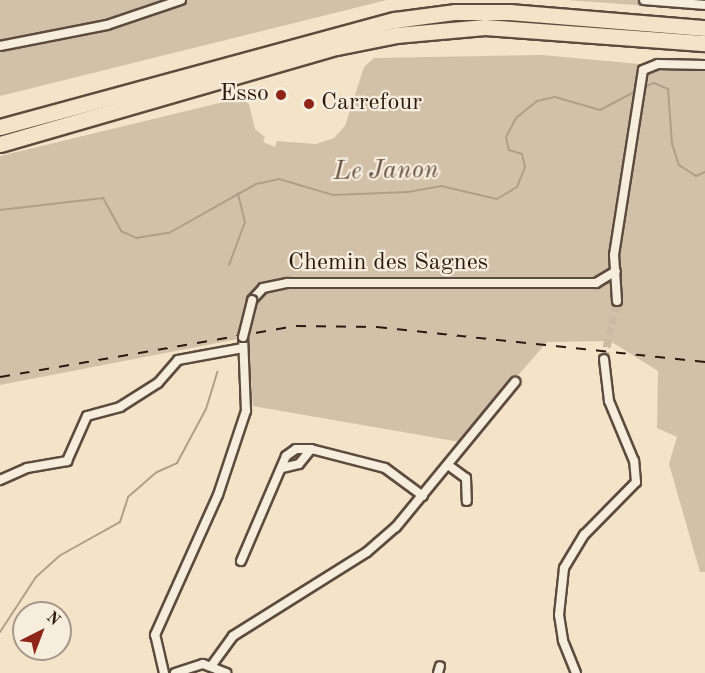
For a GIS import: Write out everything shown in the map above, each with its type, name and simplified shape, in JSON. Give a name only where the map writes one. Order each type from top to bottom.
[{"type":"highway","points":[[0,127],[335,33],[406,18],[455,12],[518,12],[705,28]]},
{"type":"highway","points":[[0,144],[337,47],[396,34],[485,27],[705,43]]},
{"type":"street","points":[[0,46],[107,25],[181,0]]},
{"type":"street","points":[[645,0],[705,6]]},
{"type":"street","points":[[617,301],[616,238],[643,70],[652,64],[705,65]]},
{"type":"street","name":"Chemin des Sagnes","points":[[164,673],[155,635],[218,495],[246,411],[243,337],[252,300],[263,288],[286,283],[596,283],[616,271]]},
{"type":"street","points":[[0,480],[27,468],[67,461],[87,416],[120,407],[159,383],[178,360],[243,348]]},
{"type":"street","points":[[576,673],[563,640],[559,615],[564,568],[584,535],[636,482],[634,461],[609,401],[604,359]]},
{"type":"street","points":[[212,665],[233,636],[367,552],[398,525],[515,382]]},
{"type":"street","points":[[241,561],[290,452],[311,449],[389,470],[423,495]]},
{"type":"street","points":[[282,468],[300,464],[311,449]]},
{"type":"street","points":[[448,465],[466,478],[467,501]]},
{"type":"street","points":[[176,673],[195,665],[212,665],[226,673]]},
{"type":"shaded area","points":[[0,0],[387,0],[0,96]]},
{"type":"shaded area","points":[[566,0],[705,0],[705,10]]},
{"type":"shaded area","points":[[542,55],[705,70],[705,572],[700,572],[669,464],[677,437],[657,428],[658,371],[610,341],[547,342],[460,442],[253,406],[248,337],[0,385],[0,156],[240,98],[249,104],[255,129],[265,137],[263,142],[275,147],[277,141],[316,144],[334,138],[345,126],[364,67],[374,58]]},
{"type":"waterway","name":"Le Janon","points":[[644,87],[654,83],[668,89],[672,144],[679,165],[696,176],[705,172]]},
{"type":"waterway","name":"Le Janon","points":[[0,210],[103,198],[121,231],[136,238],[169,233],[256,184],[279,179],[333,195],[408,192],[441,186],[497,199],[517,187],[525,167],[522,154],[509,150],[506,137],[516,118],[537,101],[555,97],[600,110],[636,91]]},
{"type":"waterway","points":[[229,265],[245,222],[238,193]]},
{"type":"waterway","points":[[0,632],[36,577],[59,556],[120,522],[128,497],[157,472],[177,463],[206,409],[217,372]]},
{"type":"tunnel","points":[[604,359],[617,301]]},
{"type":"railway","points":[[0,377],[296,326],[377,327],[705,362]]},
{"type":"place","name":"Esso","points":[[281,95]]},
{"type":"place","name":"Carrefour","points":[[309,104]]}]
